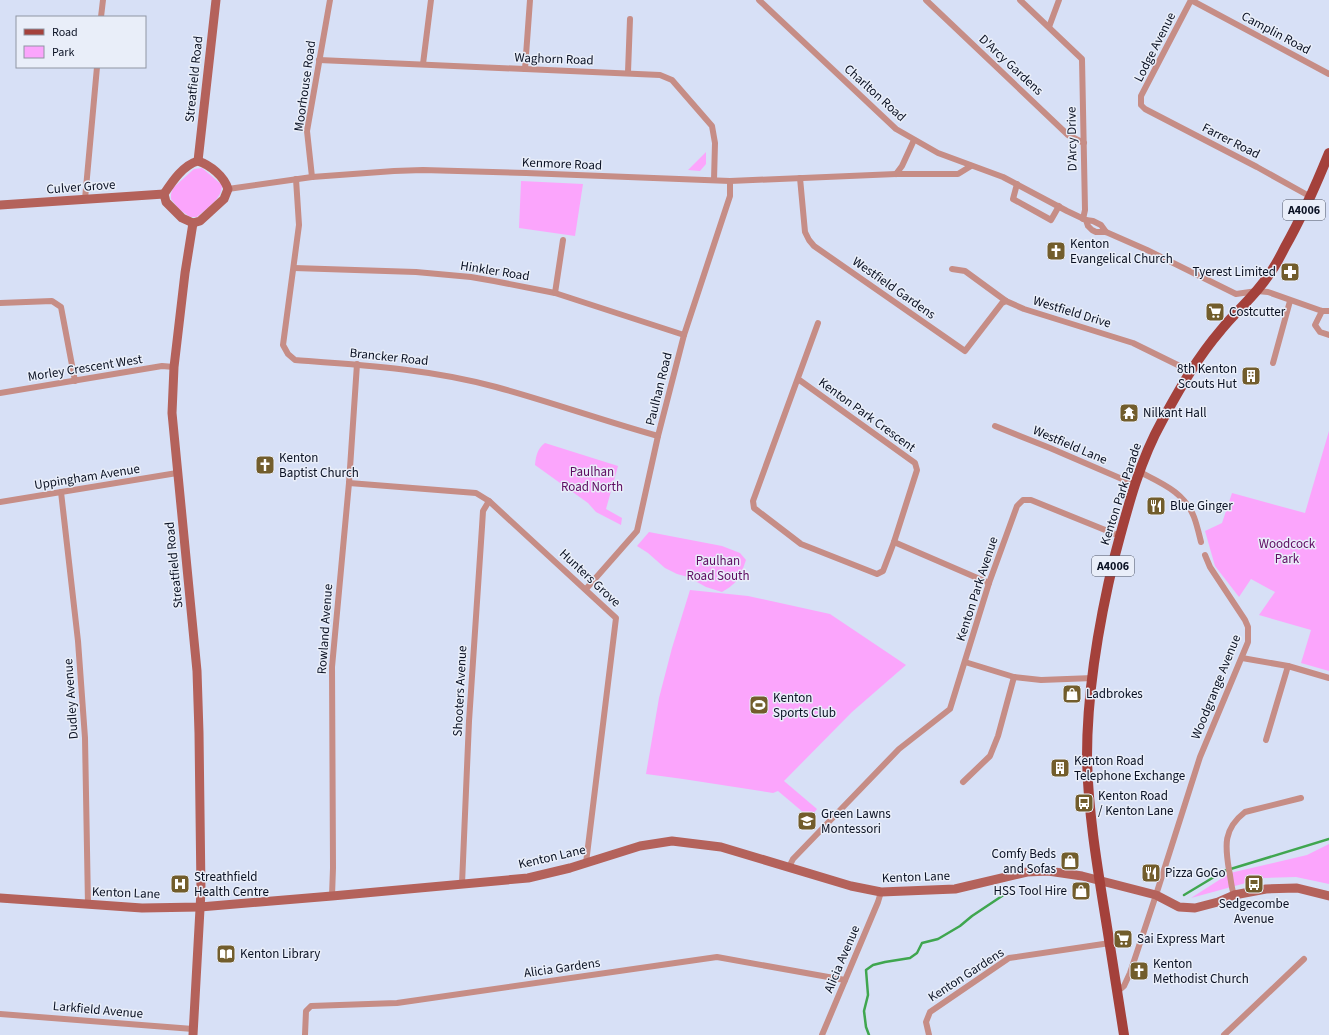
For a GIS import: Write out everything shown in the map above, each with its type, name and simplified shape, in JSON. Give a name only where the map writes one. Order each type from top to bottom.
[{"type":"main road","name":"A4006","points":[[1257,291],[1275,265],[1311,196],[1329,153]]},
{"type":"main road","name":"Kenton Park Parade","points":[[1099,880],[1091,821],[1088,764],[1089,719],[1093,678],[1104,601],[1120,536],[1148,448],[1190,371],[1204,351],[1232,317],[1257,291]]},
{"type":"main road","name":"A4006","points":[[1099,880],[1124,1035]]},
{"type":"street","points":[[101,16],[103,0]]},
{"type":"street","name":"Streatfield Road","points":[[198,161],[216,0]]},
{"type":"street","name":"Moorhouse Road","points":[[312,177],[308,130],[330,0]]},
{"type":"street","points":[[423,64],[431,0]]},
{"type":"street","points":[[525,69],[530,0]]},
{"type":"street","name":"Charlton Road","points":[[759,0],[896,130],[914,140],[971,166],[1003,177],[1085,220],[1101,225],[1106,232],[1147,250],[1236,294],[1257,291],[1268,292],[1322,311],[1329,311]]},
{"type":"street","name":"D'Arcy Gardens","points":[[926,0],[1068,135],[1084,143]]},
{"type":"street","points":[[1020,0],[1049,27],[1059,0]]},
{"type":"street","name":"Camplin Road","points":[[1191,0],[1329,74]]},
{"type":"street","name":"Lodge Avenue","points":[[1141,105],[1142,96],[1191,0]]},
{"type":"street","points":[[628,72],[630,19]]},
{"type":"street","name":"D'Arcy Drive","points":[[1049,27],[1082,59],[1085,220]]},
{"type":"street","name":"Waghorn Road","points":[[319,60],[628,72],[660,75],[672,80],[712,126],[715,143],[714,180]]},
{"type":"street","points":[[85,199],[97,68]]},
{"type":"street","name":"Farrer Road","points":[[1141,105],[1145,109],[1311,196]]},
{"type":"street","points":[[896,174],[902,166],[914,140]]},
{"type":"street","points":[[198,161],[206,164],[226,181],[228,189],[224,199],[200,221],[193,223],[182,218],[166,202],[164,194],[171,183],[191,163],[198,161]]},
{"type":"street","name":"Kenmore Road","points":[[228,189],[312,177],[423,170],[730,181],[896,174],[958,174],[971,166]]},
{"type":"street","name":"Westfield Gardens","points":[[800,178],[805,232],[812,243],[965,351],[1002,303],[1006,300]]},
{"type":"street","name":"Brancker Road","points":[[296,179],[299,225],[283,345],[288,354],[295,360],[417,370],[496,387],[658,436]]},
{"type":"street","name":"Paulhan Road","points":[[586,589],[637,531],[658,436],[684,335],[730,196],[730,181]]},
{"type":"street","points":[[1017,184],[1013,199],[1051,220],[1059,206]]},
{"type":"street","name":"Culver Grove","points":[[0,205],[164,194]]},
{"type":"street","name":"Streatfield Road","points":[[193,223],[187,259],[174,367],[172,413],[197,671],[200,907],[193,1032]]},
{"type":"street","points":[[555,293],[563,240]]},
{"type":"street","name":"Hinkler Road","points":[[294,268],[416,272],[471,277],[555,293],[684,335]]},
{"type":"street","name":"Westfield Drive","points":[[952,269],[965,271],[1006,300],[1024,309],[1133,342],[1190,371]]},
{"type":"street","points":[[1273,362],[1290,300]]},
{"type":"street","points":[[0,303],[52,301],[61,307],[75,381]]},
{"type":"street","points":[[1322,311],[1315,325],[1320,332],[1329,335]]},
{"type":"street","name":"Kenton Park Crescent","points":[[798,379],[915,463],[917,470],[894,542],[883,571],[876,574],[801,544],[754,508],[753,501],[818,323]]},
{"type":"street","name":"Rowland Avenue","points":[[332,896],[332,667],[349,483],[357,364]]},
{"type":"street","name":"Morley Crescent West","points":[[0,393],[162,366],[174,367]]},
{"type":"street","name":"Westfield Lane","points":[[995,426],[1136,485]]},
{"type":"street","points":[[1140,472],[1179,494],[1188,505],[1195,518],[1200,542]]},
{"type":"street","name":"Uppingham Avenue","points":[[0,502],[178,473]]},
{"type":"street","name":"Hunters Grove","points":[[349,483],[476,493],[489,501],[616,618],[586,863]]},
{"type":"street","name":"Dudley Avenue","points":[[61,492],[78,641],[85,738],[88,905]]},
{"type":"street","name":"Kenton Park Avenue","points":[[1093,678],[1042,680],[1014,677],[965,662],[989,583],[1017,506],[1023,500],[1031,500],[1120,536]]},
{"type":"street","name":"Shooters Avenue","points":[[462,884],[469,721],[482,527],[484,511],[489,501]]},
{"type":"street","points":[[894,542],[989,583]]},
{"type":"street","name":"Woodgrange Avenue","points":[[1117,992],[1124,986],[1130,973],[1200,756],[1248,642],[1248,627],[1246,620],[1210,567],[1205,554]]},
{"type":"street","points":[[1242,658],[1288,666],[1329,678]]},
{"type":"street","points":[[789,867],[793,859],[899,749],[950,709],[965,662]]},
{"type":"street","points":[[1266,740],[1288,666]]},
{"type":"street","points":[[963,782],[990,756],[998,736],[1014,677]]},
{"type":"street","points":[[1234,895],[1225,848],[1226,839],[1231,827],[1245,812],[1301,798]]},
{"type":"street","name":"Kenton Lane","points":[[0,898],[142,908],[200,907],[332,896],[528,878],[586,863],[640,846],[672,841],[721,847],[851,886],[881,892],[955,889],[1027,872],[1048,871],[1082,876],[1156,895],[1179,907],[1195,908],[1218,902],[1234,895],[1266,889],[1297,888],[1329,896]]},
{"type":"street","name":"Alicia Avenue","points":[[822,1035],[881,892]]},
{"type":"street","name":"Kenton Gardens","points":[[929,1035],[926,1022],[930,1012],[1009,958],[1110,943]]},
{"type":"street","name":"Alicia Gardens","points":[[305,1035],[306,1011],[311,1006],[397,1003],[717,957],[845,980]]},
{"type":"street","points":[[1224,1035],[1304,959]]},
{"type":"street","name":"Larkfield Avenue","points":[[0,1014],[193,1032]]},
{"type":"green space","points":[[706,152],[706,164],[700,171],[688,170]]},
{"type":"green space","points":[[202,168],[222,185],[220,195],[197,217],[190,217],[179,209],[171,199],[171,194],[173,188],[194,169]]},
{"type":"green space","points":[[521,181],[583,184],[575,236],[519,228]]},
{"type":"green space","name":"Woodcock Park","points":[[1329,431],[1329,671],[1301,663],[1311,630],[1259,615],[1275,592],[1251,579],[1239,597],[1215,566],[1205,531],[1222,523],[1232,493],[1305,513]]},
{"type":"green space","name":"Paulhan Road North","points":[[545,443],[618,466],[606,509],[622,518],[621,525],[596,512],[588,503],[535,465],[537,453]]},
{"type":"green space","name":"Paulhan Road South","points":[[649,532],[722,546],[740,553],[746,560],[738,579],[732,586],[722,592],[706,587],[688,577],[677,574],[665,568],[648,553],[637,546]]},
{"type":"green space","name":"Kenton Sports Club","points":[[690,590],[748,596],[830,614],[906,665],[852,712],[784,781],[817,809],[810,818],[778,791],[773,793],[646,774],[659,698],[672,648]]},
{"type":"green space","points":[[1329,844],[1329,884],[1296,877],[1264,878],[1191,898],[1230,873],[1307,855]]},
{"type":"waterway","points":[[1184,895],[1224,871],[1329,839]]},
{"type":"waterway","points":[[869,1035],[866,1027],[864,1011],[868,995],[866,970],[873,965],[910,958],[917,953],[922,943],[938,939],[960,926],[972,916],[1011,890]]},
{"type":"place","name":"Kenton Evangelical Church","points":[[1056,251]]},
{"type":"place","name":"Tyerest Limited","points":[[1290,272]]},
{"type":"place","name":"Costcutter","points":[[1215,312]]},
{"type":"place","name":"8th Kenton Scouts Hut","points":[[1251,376]]},
{"type":"place","name":"Nilkant Hall","points":[[1129,413]]},
{"type":"place","name":"Kenton Baptist Church","points":[[265,465]]},
{"type":"place","name":"Blue Ginger","points":[[1156,506]]},
{"type":"place","name":"Ladbrokes","points":[[1072,694]]},
{"type":"place","name":"Kenton Sports Club","points":[[759,705]]},
{"type":"place","name":"Kenton Road Telephone Exchange","points":[[1060,768]]},
{"type":"place","name":"Kenton Road / Kenton Lane","points":[[1084,803]]},
{"type":"place","name":"Green Lawns Montessori","points":[[807,821]]},
{"type":"place","name":"Comfy Beds and Sofas","points":[[1070,861]]},
{"type":"place","name":"Pizza GoGo","points":[[1151,873]]},
{"type":"place","name":"Streathfield Health Centre","points":[[180,884]]},
{"type":"place","name":"Sedgecombe Avenue","points":[[1254,884]]},
{"type":"place","name":"HSS Tool Hire","points":[[1081,891]]},
{"type":"place","name":"Sai Express Mart","points":[[1123,939]]},
{"type":"place","name":"Kenton Library","points":[[226,954]]},
{"type":"place","name":"Kenton Methodist Church","points":[[1139,971]]}]
